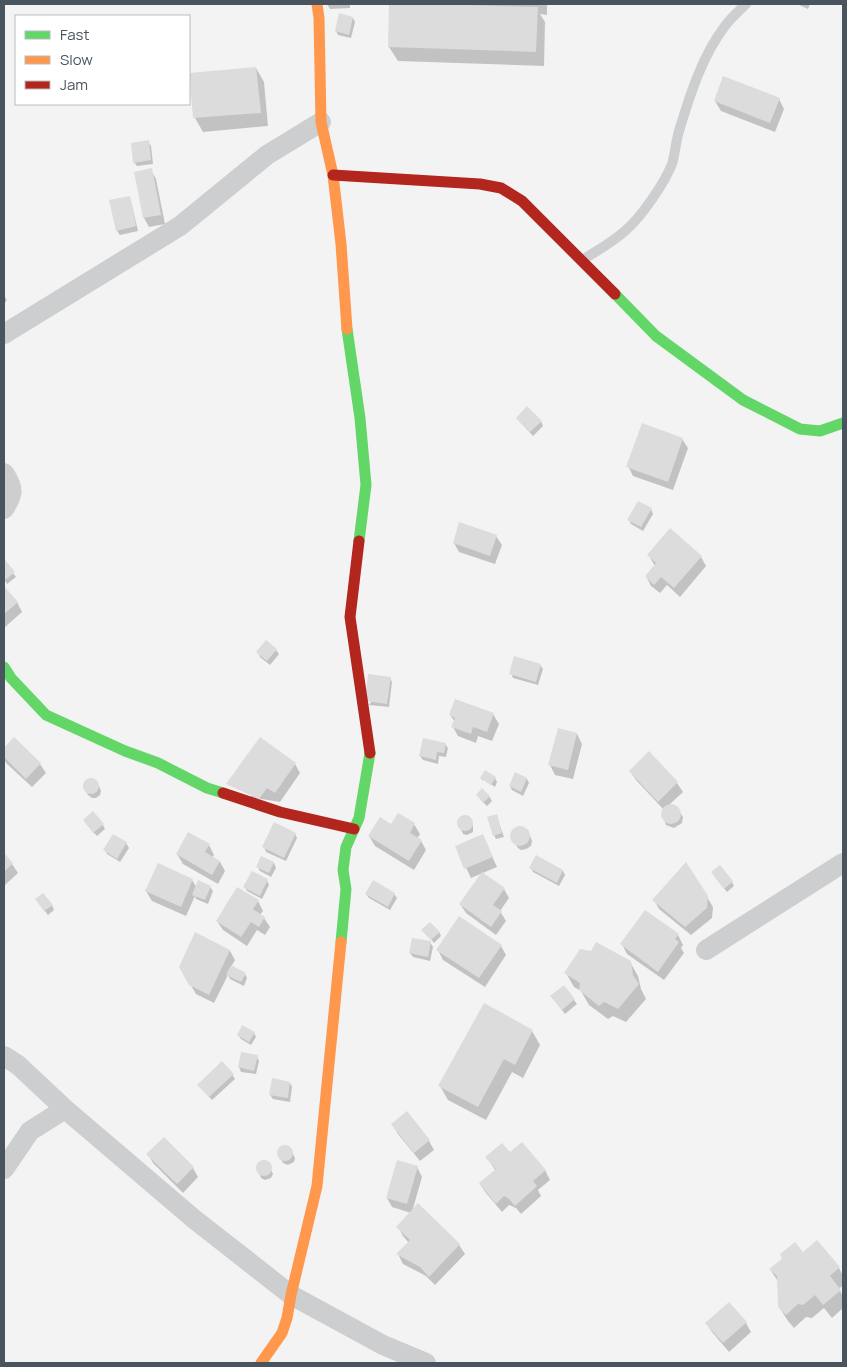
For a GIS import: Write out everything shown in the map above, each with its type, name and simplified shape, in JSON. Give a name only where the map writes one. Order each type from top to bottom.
[{"type":"street","points":[[261,1363],[282,1333],[287,1318],[317,1186],[346,889],[343,870],[346,847],[359,818],[370,750],[350,617],[366,486],[360,418],[348,340],[341,244],[333,175],[321,122],[318,4]]},
{"type":"street","points":[[4,334],[180,226],[267,155],[321,122]]},
{"type":"street","points":[[333,175],[480,184],[501,188],[522,201],[656,336],[743,400],[800,429],[820,431],[843,423]]},
{"type":"street","points":[[4,474],[11,487],[12,497],[4,509]]},
{"type":"street","points":[[4,667],[11,678],[46,715],[69,726],[125,751],[158,763],[207,788],[280,812],[354,828]]},
{"type":"street","points":[[706,950],[843,863]]},
{"type":"street","points":[[4,1056],[18,1065],[65,1108],[194,1218],[291,1295],[383,1345],[426,1363]]},
{"type":"street","points":[[4,1169],[30,1131],[65,1108]]},
{"type":"lane","points":[[581,260],[609,243],[627,229],[648,204],[662,183],[672,164],[685,110],[700,70],[711,47],[726,25],[746,4]]},
{"type":"building","points":[[389,4],[538,7],[536,52],[388,47]]},
{"type":"building","points":[[339,13],[353,17],[349,35],[335,31]]},
{"type":"building","points":[[256,67],[261,113],[193,118],[190,73]]},
{"type":"building","points":[[723,76],[780,98],[770,123],[714,101]]},
{"type":"building","points":[[149,140],[151,160],[133,163],[131,143]]},
{"type":"building","points":[[152,168],[161,215],[143,218],[134,172]]},
{"type":"building","points":[[130,196],[136,226],[116,231],[109,200]]},
{"type":"building","points":[[527,406],[542,421],[530,432],[516,418]]},
{"type":"building","points":[[642,423],[683,438],[668,482],[626,467]]},
{"type":"building","points":[[638,501],[652,508],[641,527],[627,520]]},
{"type":"building","points":[[459,522],[497,535],[490,556],[453,543]]},
{"type":"building","points":[[670,528],[702,556],[674,588],[661,577],[654,585],[645,576],[656,563],[647,555]]},
{"type":"building","points":[[5,560],[15,572],[4,581],[4,562]]},
{"type":"building","points":[[4,586],[18,602],[4,614]]},
{"type":"building","points":[[266,640],[277,649],[267,661],[256,652]]},
{"type":"building","points":[[514,656],[541,664],[536,682],[509,674]]},
{"type":"building","points":[[368,674],[391,677],[387,704],[365,701]]},
{"type":"building","points":[[455,699],[494,713],[487,732],[473,727],[471,734],[451,727],[455,718],[449,715]]},
{"type":"building","points":[[558,728],[577,733],[568,770],[548,765]]},
{"type":"building","points":[[14,737],[41,763],[26,779],[4,757],[4,748]]},
{"type":"building","points":[[260,737],[296,763],[275,793],[267,788],[259,799],[226,784]]},
{"type":"building","points":[[423,738],[446,743],[444,753],[437,752],[436,760],[419,756]]},
{"type":"building","points":[[649,751],[678,782],[658,802],[629,771]]},
{"type":"building","points":[[485,770],[496,777],[491,785],[480,778]]},
{"type":"building","points":[[515,772],[527,778],[521,792],[509,786]]},
{"type":"building","points":[[88,778],[94,778],[99,783],[97,792],[88,794],[83,789],[83,783]]},
{"type":"building","points":[[482,788],[490,796],[484,802],[476,795]]},
{"type":"building","points":[[667,804],[675,804],[681,810],[681,818],[675,824],[667,824],[661,818],[661,810]]},
{"type":"building","points":[[93,811],[104,824],[93,833],[83,820]]},
{"type":"building","points":[[398,813],[415,823],[410,833],[422,840],[409,861],[368,836],[380,817],[391,824]]},
{"type":"building","points":[[497,814],[502,833],[493,836],[487,817]]},
{"type":"building","points":[[465,815],[473,823],[465,831],[457,823]]},
{"type":"building","points":[[274,822],[296,833],[284,858],[262,847]]},
{"type":"building","points":[[520,826],[527,829],[530,836],[527,843],[520,846],[513,843],[510,836],[513,829]]},
{"type":"building","points":[[188,832],[210,844],[205,852],[220,861],[212,875],[176,854]]},
{"type":"building","points":[[113,834],[127,842],[117,859],[103,850]]},
{"type":"building","points":[[483,834],[493,857],[464,869],[455,846]]},
{"type":"building","points":[[4,853],[13,863],[4,872]]},
{"type":"building","points":[[536,855],[563,870],[557,883],[529,868]]},
{"type":"building","points":[[261,856],[274,862],[269,873],[256,867]]},
{"type":"building","points":[[686,862],[708,896],[707,908],[685,927],[652,900]]},
{"type":"building","points":[[158,863],[193,879],[181,907],[145,891]]},
{"type":"building","points":[[720,865],[733,881],[724,889],[711,872]]},
{"type":"building","points":[[252,871],[268,879],[260,896],[243,887]]},
{"type":"building","points":[[482,872],[505,888],[493,905],[502,911],[491,927],[459,904]]},
{"type":"building","points":[[198,880],[211,886],[205,900],[192,895]]},
{"type":"building","points":[[373,880],[395,893],[388,907],[365,894]]},
{"type":"building","points":[[237,887],[259,900],[253,909],[265,917],[259,927],[251,922],[241,937],[216,921]]},
{"type":"building","points":[[43,893],[53,905],[44,911],[35,899]]},
{"type":"building","points":[[645,910],[679,934],[675,939],[679,942],[658,972],[620,944]]},
{"type":"building","points":[[459,916],[502,945],[479,978],[436,950]]},
{"type":"building","points":[[430,922],[440,932],[431,940],[421,930]]},
{"type":"building","points":[[195,932],[230,950],[209,995],[189,985],[179,967]]},
{"type":"building","points":[[412,938],[431,941],[428,957],[409,953]]},
{"type":"building","points":[[596,942],[631,961],[633,975],[639,984],[618,1009],[604,1002],[599,1006],[579,990],[580,983],[564,973],[580,949],[591,951]]},
{"type":"building","points":[[231,965],[246,973],[241,982],[226,975]]},
{"type":"building","points":[[564,985],[575,999],[562,1010],[550,996]]},
{"type":"building","points":[[484,1003],[533,1030],[515,1065],[504,1059],[478,1107],[438,1086]]},
{"type":"building","points":[[242,1025],[255,1032],[249,1042],[237,1035]]},
{"type":"building","points":[[241,1052],[258,1055],[254,1071],[238,1067]]},
{"type":"building","points":[[222,1061],[234,1074],[209,1097],[197,1085]]},
{"type":"building","points":[[272,1078],[290,1082],[288,1098],[269,1095]]},
{"type":"building","points":[[407,1111],[430,1140],[414,1153],[391,1124]]},
{"type":"building","points":[[164,1137],[194,1167],[177,1184],[146,1154]]},
{"type":"building","points":[[522,1142],[546,1170],[533,1181],[537,1186],[515,1206],[504,1196],[496,1204],[479,1183],[496,1169],[485,1157],[502,1143],[510,1152]]},
{"type":"building","points":[[282,1145],[288,1145],[293,1150],[291,1159],[282,1161],[277,1156],[277,1150]]},
{"type":"building","points":[[264,1160],[272,1168],[264,1176],[256,1168]]},
{"type":"building","points":[[397,1160],[418,1166],[407,1204],[386,1198]]},
{"type":"building","points":[[418,1203],[460,1244],[429,1277],[420,1267],[396,1254],[410,1240],[396,1227]]},
{"type":"building","points":[[817,1240],[840,1267],[830,1276],[841,1290],[823,1305],[815,1295],[803,1305],[798,1304],[786,1315],[778,1307],[777,1276],[769,1269],[782,1259],[780,1254],[795,1242],[803,1252]]},
{"type":"building","points":[[729,1302],[747,1322],[723,1343],[705,1323]]},
{"type":"traffic: fast","points":[[615,294],[656,336],[743,400],[800,429],[820,431],[843,423]]},
{"type":"traffic: fast","points":[[347,329],[360,418],[366,485],[359,541]]},
{"type":"traffic: fast","points":[[4,667],[11,678],[46,715],[125,751],[158,763],[207,788],[223,793]]},
{"type":"traffic: fast","points":[[341,942],[346,889],[343,870],[346,847],[359,818],[370,753]]},
{"type":"traffic: slow","points":[[317,4],[319,18],[321,122],[333,175],[341,244],[347,329]]},
{"type":"traffic: slow","points":[[261,1363],[282,1333],[287,1318],[317,1186],[341,942]]},
{"type":"traffic: jam","points":[[333,175],[480,184],[501,188],[522,201],[615,294]]},
{"type":"traffic: jam","points":[[359,541],[350,617],[370,753]]},
{"type":"traffic: jam","points":[[223,793],[280,812],[354,829]]}]
